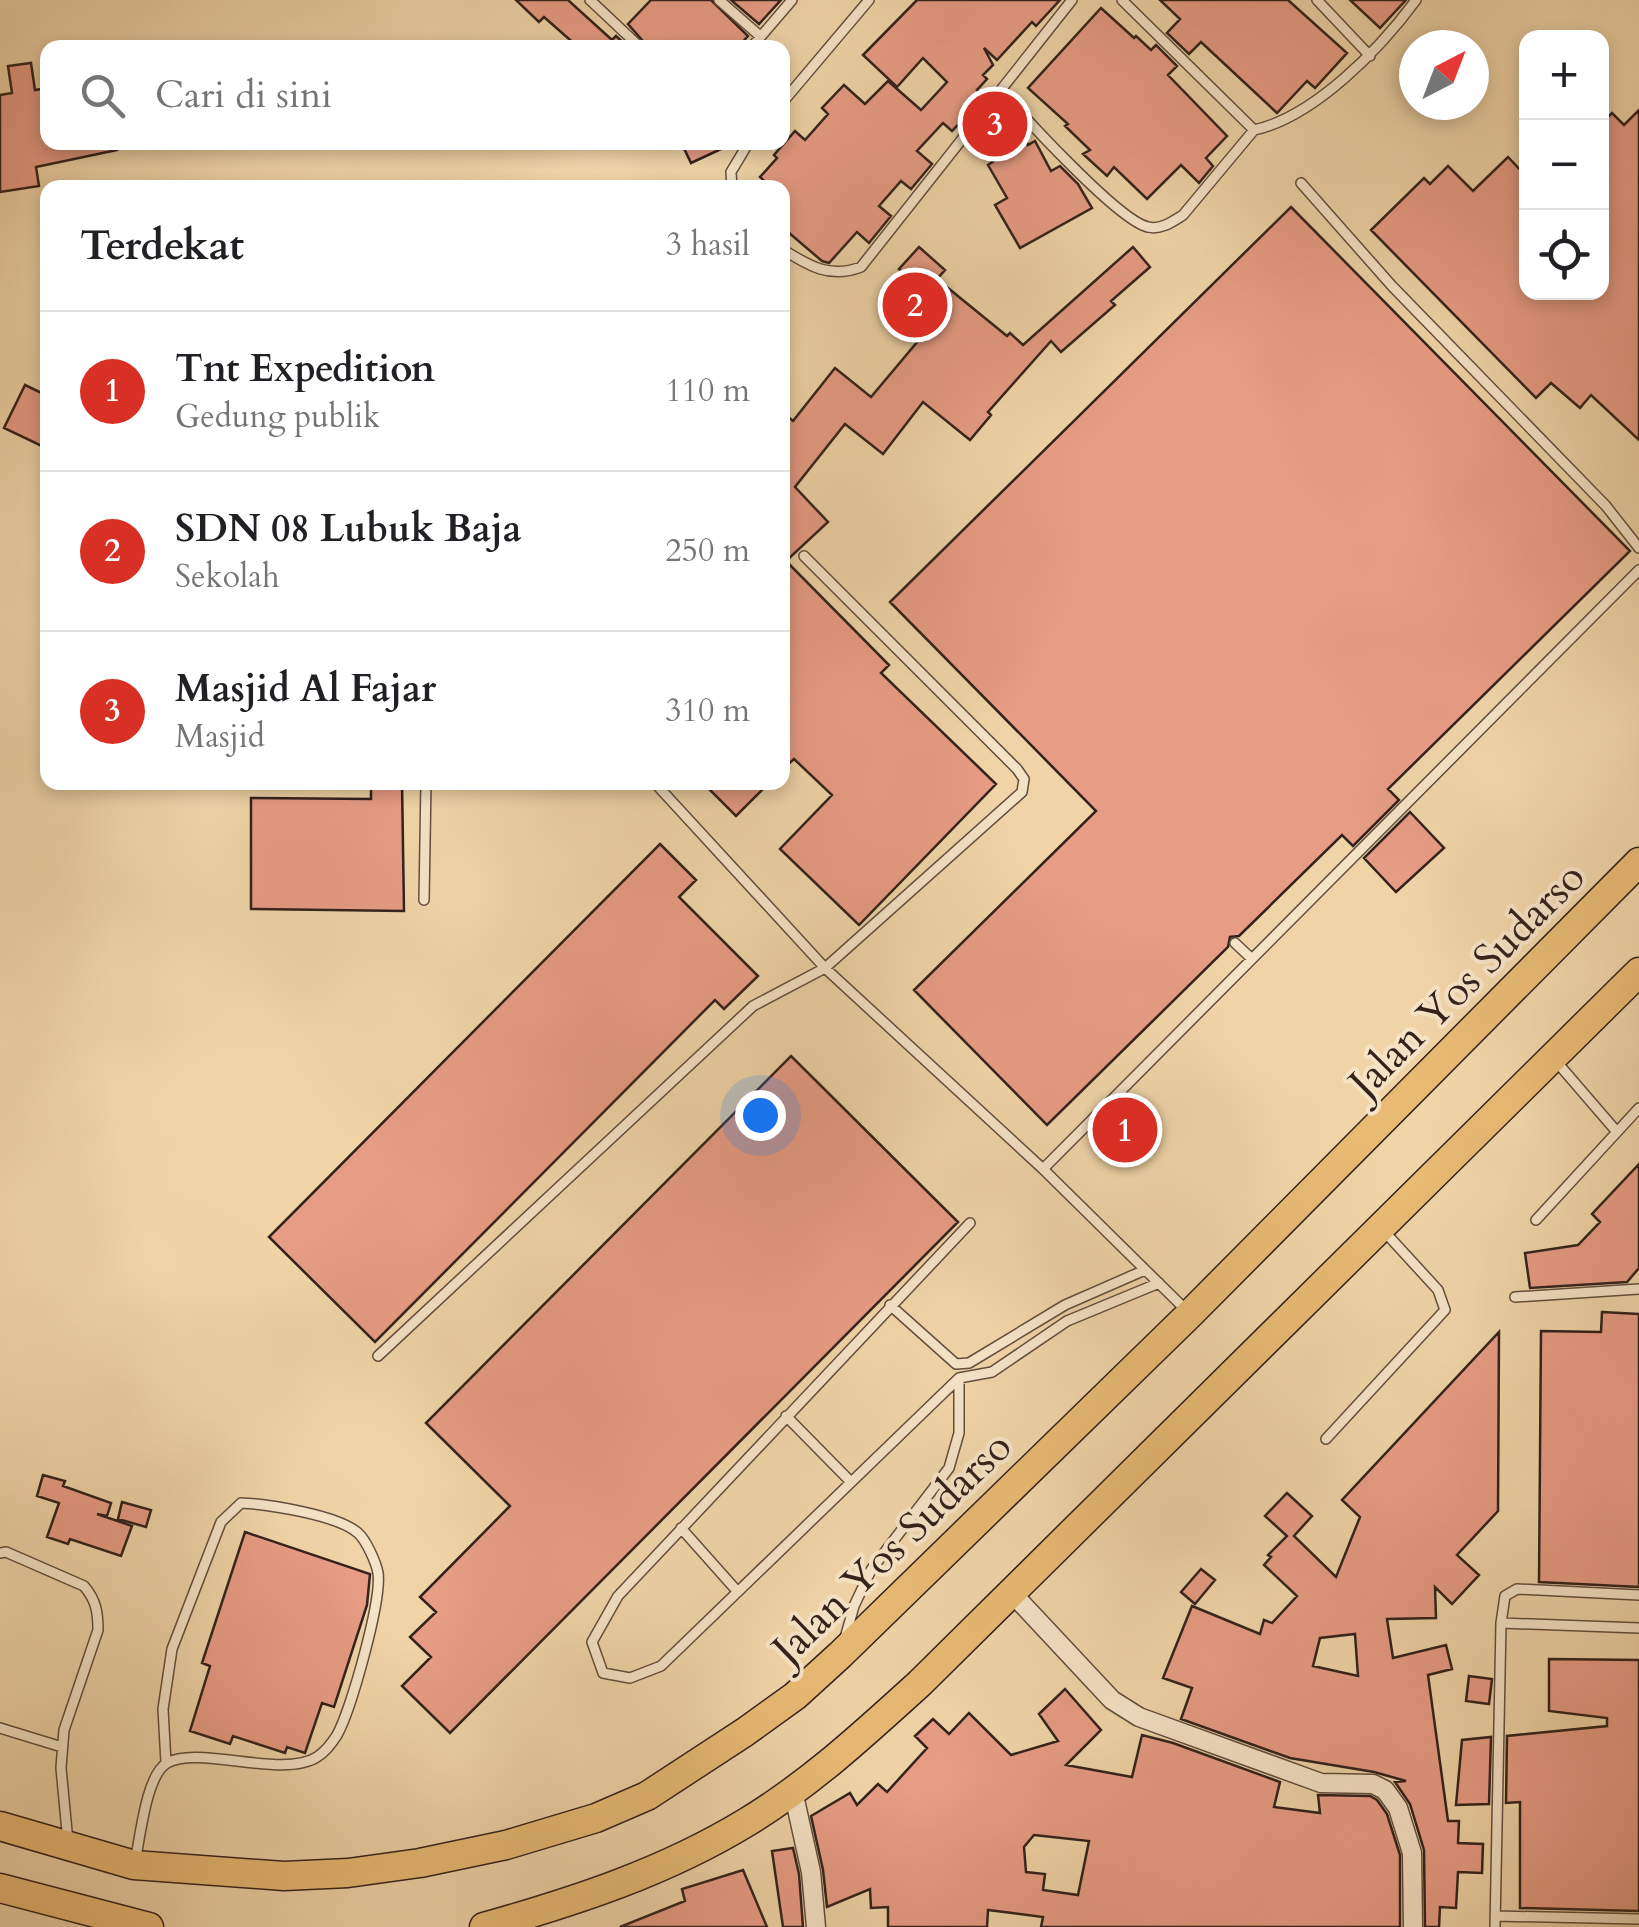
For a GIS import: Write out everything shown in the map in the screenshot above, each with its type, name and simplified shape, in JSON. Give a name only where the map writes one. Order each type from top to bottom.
[{"type":"main road","name":"Jalan Yos Sudarso","points":[[0,1826],[134,1865],[284,1876],[348,1874],[420,1864],[506,1845],[596,1818],[647,1796],[746,1732],[795,1696],[840,1655],[1636,871]]},
{"type":"main road","points":[[484,1927],[611,1888],[672,1862],[749,1821],[828,1765],[920,1683],[1639,972]]},
{"type":"main road","points":[[0,1888],[149,1927]]},
{"type":"street","points":[[1010,1591],[1112,1700],[1139,1717],[1321,1783],[1372,1784],[1385,1790],[1398,1808],[1412,1853],[1413,1927]]},
{"type":"street","points":[[792,1791],[812,1872],[816,1927]]},
{"type":"lane","points":[[590,0],[603,4],[634,40]]},
{"type":"lane","points":[[720,0],[760,36]]},
{"type":"lane","points":[[757,40],[792,0]]},
{"type":"lane","points":[[790,94],[869,0]]},
{"type":"lane","points":[[790,253],[809,266],[831,272],[845,273],[862,267],[1072,0]]},
{"type":"lane","points":[[1122,0],[1254,130]]},
{"type":"lane","points":[[1318,0],[1370,56]]},
{"type":"lane","points":[[1000,90],[1134,222],[1150,228],[1168,225],[1183,214],[1254,130],[1289,119],[1370,56],[1416,0]]},
{"type":"lane","points":[[732,180],[731,172],[744,150]]},
{"type":"lane","points":[[1301,183],[1392,286],[1606,506],[1639,548]]},
{"type":"lane","points":[[378,1356],[753,1006],[825,968],[1024,787],[1017,768],[804,556]]},
{"type":"lane","points":[[1043,1170],[1639,570]]},
{"type":"lane","points":[[424,900],[426,790]]},
{"type":"lane","points":[[661,790],[825,968],[1043,1170],[1190,1314]]},
{"type":"lane","points":[[1235,943],[1252,959]]},
{"type":"lane","points":[[1553,1058],[1617,1132]]},
{"type":"lane","points":[[1536,1220],[1639,1108]]},
{"type":"lane","points":[[970,1223],[618,1596],[592,1642],[603,1673],[630,1678],[661,1666],[959,1378],[992,1372],[1067,1321],[1159,1283]]},
{"type":"lane","points":[[1326,1439],[1445,1310],[1431,1281],[1381,1228]]},
{"type":"lane","points":[[890,1305],[956,1364],[970,1363],[1065,1305],[1146,1270]]},
{"type":"lane","points":[[1515,1297],[1639,1289]]},
{"type":"lane","points":[[840,1655],[854,1606],[871,1570],[949,1468],[959,1432],[959,1378]]},
{"type":"lane","points":[[786,1416],[850,1481]]},
{"type":"lane","points":[[134,1865],[151,1788],[166,1763],[189,1758],[306,1762],[328,1747],[338,1734],[352,1695],[378,1590],[375,1564],[358,1532],[272,1504],[241,1503],[221,1522],[172,1650],[164,1709],[166,1763]]},
{"type":"lane","points":[[681,1528],[737,1591]]},
{"type":"lane","points":[[0,1553],[74,1580],[84,1586],[96,1604],[98,1630],[64,1730],[62,1747],[69,1844]]},
{"type":"lane","points":[[1639,1595],[1516,1589],[1505,1596],[1500,1623],[1496,1922],[1639,1919]]},
{"type":"lane","points":[[1500,1623],[1639,1628]]},
{"type":"lane","points":[[0,1728],[62,1747]]},
{"type":"building","points":[[516,0],[568,0],[612,40],[570,40],[544,17],[539,22]]},
{"type":"building","points":[[651,0],[711,0],[748,36],[744,40],[642,40],[628,24]]},
{"type":"building","points":[[731,0],[781,0],[759,24]]},
{"type":"building","points":[[917,0],[1060,0],[1036,26],[1032,22],[997,60],[984,48],[993,65],[983,75],[987,79],[977,90],[984,97],[952,131],[943,123],[917,151],[932,164],[911,189],[901,181],[879,206],[891,216],[869,243],[857,232],[829,263],[790,234],[790,180],[760,177],[777,158],[774,155],[778,150],[790,150],[790,137],[795,131],[805,140],[828,114],[822,108],[844,85],[865,104],[888,81],[921,110],[947,82],[923,58],[897,87],[863,55]]},
{"type":"building","points":[[1160,0],[1288,0],[1347,53],[1315,88],[1307,81],[1277,113],[1201,42],[1189,54],[1167,33],[1180,19]]},
{"type":"building","points":[[1350,0],[1406,0],[1380,28]]},
{"type":"building","points":[[1101,8],[1151,50],[1156,45],[1177,66],[1168,75],[1227,136],[1206,158],[1213,166],[1199,183],[1181,165],[1147,199],[1114,167],[1107,176],[1083,154],[1090,150],[1028,88]]},
{"type":"building","points":[[31,63],[35,90],[40,89],[40,150],[117,150],[36,167],[39,186],[0,192],[0,95],[12,93],[8,66]]},
{"type":"building","points":[[1639,110],[1639,440],[1591,395],[1580,408],[1551,383],[1536,398],[1371,230],[1424,178],[1430,184],[1448,166],[1473,191],[1508,157],[1519,169],[1519,300],[1609,300],[1609,116],[1612,113],[1624,125]]},
{"type":"building","points":[[1021,134],[1028,145],[1035,141],[1051,171],[1060,166],[1078,184],[1092,208],[1020,248],[995,205],[1007,198],[988,165],[997,159],[992,150]]},
{"type":"building","points":[[685,150],[719,150],[691,163]]},
{"type":"building","points":[[1291,207],[1630,551],[1388,789],[1399,800],[1353,846],[1342,835],[1239,936],[1230,937],[1228,947],[1047,1125],[914,990],[1096,811],[890,602]]},
{"type":"building","points":[[919,247],[945,270],[937,279],[1023,345],[1133,247],[1150,267],[1111,301],[1115,305],[1061,352],[1051,341],[988,412],[991,415],[970,440],[923,402],[883,454],[845,424],[795,487],[828,522],[790,557],[790,419],[793,421],[835,368],[871,397],[944,310],[899,269]]},
{"type":"building","points":[[25,385],[40,392],[40,445],[4,428]]},
{"type":"building","points":[[790,565],[889,665],[881,673],[996,784],[859,925],[780,849],[832,795],[794,759],[790,763]]},
{"type":"building","points":[[371,790],[402,790],[404,911],[251,909],[251,798],[371,799]]},
{"type":"building","points":[[710,790],[762,790],[736,816]]},
{"type":"building","points":[[1410,812],[1444,848],[1396,892],[1364,858]]},
{"type":"building","points":[[660,844],[696,880],[679,897],[758,976],[724,1009],[715,1000],[375,1342],[269,1237]]},
{"type":"building","points":[[791,1056],[958,1222],[450,1733],[402,1686],[431,1657],[410,1637],[436,1612],[420,1597],[510,1506],[426,1423]]},
{"type":"building","points":[[1639,1164],[1639,1268],[1627,1282],[1530,1288],[1525,1253],[1578,1245],[1600,1222],[1592,1214]]},
{"type":"building","points":[[1602,1312],[1639,1314],[1639,1587],[1539,1582],[1541,1331],[1601,1332]]},
{"type":"building","points":[[1499,1332],[1498,1511],[1457,1555],[1479,1575],[1452,1604],[1435,1587],[1436,1618],[1387,1619],[1393,1658],[1446,1645],[1452,1669],[1428,1675],[1448,1821],[1459,1821],[1458,1843],[1483,1844],[1482,1873],[1458,1872],[1456,1908],[1440,1907],[1439,1927],[1425,1927],[1424,1850],[1410,1804],[1395,1782],[1406,1781],[1290,1758],[1181,1719],[1192,1688],[1163,1678],[1192,1606],[1260,1634],[1264,1620],[1272,1623],[1297,1596],[1264,1565],[1271,1557],[1268,1555],[1287,1536],[1265,1516],[1287,1493],[1312,1516],[1294,1536],[1336,1577],[1360,1517],[1342,1500]],"holes":[[[1355,1634],[1358,1676],[1313,1666],[1320,1638]]]},
{"type":"building","points":[[43,1475],[111,1503],[107,1516],[97,1514],[132,1526],[121,1556],[70,1539],[68,1544],[47,1537],[59,1503],[37,1496]]},
{"type":"building","points":[[122,1502],[151,1510],[146,1527],[118,1519]]},
{"type":"building","points":[[245,1532],[370,1574],[367,1605],[334,1707],[322,1703],[305,1753],[287,1747],[285,1753],[233,1736],[230,1744],[190,1731],[210,1666],[202,1663]]},
{"type":"building","points":[[1201,1569],[1215,1580],[1195,1604],[1181,1592]]},
{"type":"building","points":[[1549,1659],[1639,1660],[1639,1911],[1520,1908],[1520,1802],[1506,1803],[1507,1736],[1607,1726],[1607,1718],[1549,1711]]},
{"type":"building","points":[[1469,1676],[1492,1679],[1489,1704],[1466,1701]]},
{"type":"building","points":[[1065,1689],[1101,1730],[1066,1765],[1132,1777],[1142,1735],[1280,1782],[1274,1807],[1320,1813],[1318,1795],[1370,1796],[1377,1800],[1387,1814],[1400,1855],[1400,1927],[1041,1927],[1043,1917],[988,1910],[987,1927],[888,1927],[888,1907],[871,1908],[870,1889],[827,1907],[811,1816],[850,1793],[857,1805],[878,1784],[887,1792],[927,1748],[915,1736],[933,1719],[949,1734],[969,1713],[1011,1755],[1058,1741],[1039,1714]],"holes":[[[1034,1835],[1089,1841],[1078,1895],[1043,1890],[1045,1874],[1026,1872],[1024,1847]]]},
{"type":"building","points":[[1491,1737],[1489,1804],[1456,1805],[1462,1740]]},
{"type":"building","points":[[793,1848],[803,1927],[783,1927],[772,1851]]},
{"type":"building","points":[[743,1870],[767,1927],[620,1927],[685,1901],[682,1889]]},
{"type":"place","name":"Masjid Al Fajar","points":[[995,124]]},
{"type":"place","name":"SDN 08 Lubuk Baja","points":[[915,305]]},
{"type":"place","name":"Tnt Expedition","points":[[1125,1130]]}]
